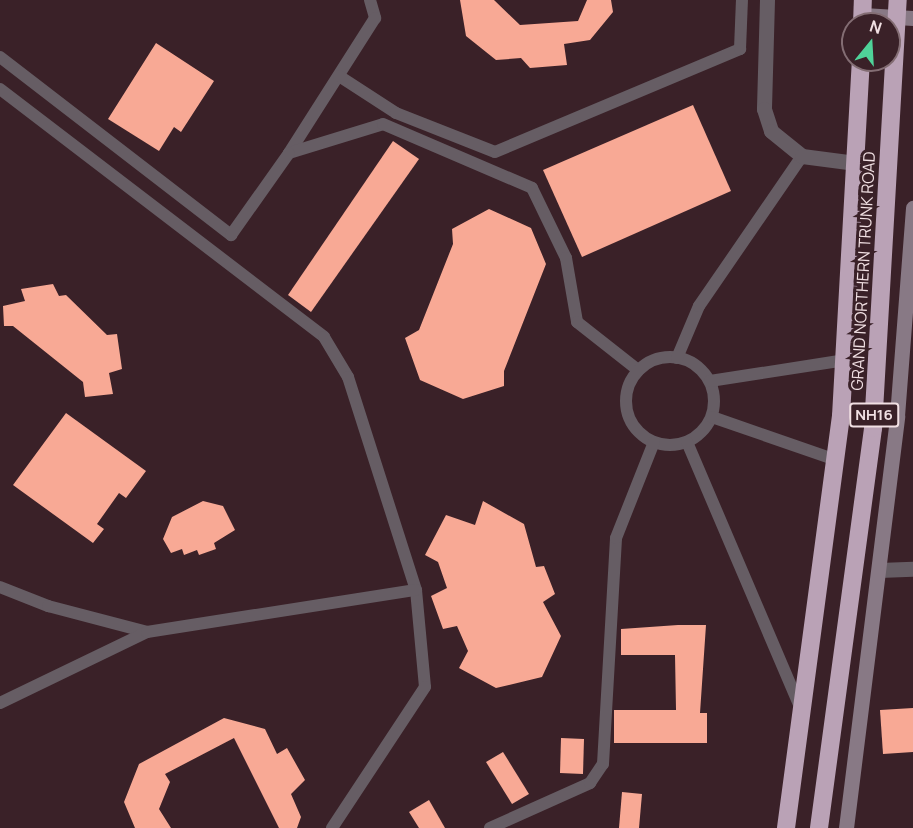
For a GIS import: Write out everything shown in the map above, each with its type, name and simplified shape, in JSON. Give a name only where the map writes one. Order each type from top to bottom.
[{"type":"highway","name":"GRAND NORTHERN TRUNK ROAD","points":[[819,828],[873,428],[903,12]]},
{"type":"highway","name":"GRAND NORTHERN TRUNK ROAD","points":[[786,828],[836,460],[845,360],[860,72]]},
{"type":"street","points":[[767,0],[764,110],[771,130],[802,156],[856,163]]},
{"type":"street","points":[[846,828],[879,570],[910,288],[913,208]]},
{"type":"street","points":[[879,570],[913,569]]},
{"type":"lane","points":[[0,57],[231,235],[289,153],[375,18],[370,0]]},
{"type":"lane","points":[[339,76],[396,113],[495,152],[740,49],[742,0]]},
{"type":"lane","points":[[0,89],[324,337],[348,377],[374,448],[416,590],[425,687],[333,828]]},
{"type":"lane","points":[[289,153],[382,124],[532,188],[566,258],[577,322],[638,370]]},
{"type":"lane","points":[[677,358],[699,306],[802,156]]},
{"type":"lane","points":[[710,381],[712,417],[687,442],[654,442],[642,435],[627,411],[630,382],[638,370],[663,358],[677,358],[710,381],[845,360]]},
{"type":"lane","points":[[712,417],[836,460]]},
{"type":"lane","points":[[490,828],[590,783],[603,764],[616,538],[654,442]]},
{"type":"lane","points":[[687,442],[802,712]]},
{"type":"lane","points":[[0,587],[48,606],[147,633]]},
{"type":"lane","points":[[0,703],[147,633],[416,590]]},
{"type":"building","points":[[460,0],[494,0],[520,25],[578,21],[587,0],[611,0],[613,12],[590,40],[564,44],[567,65],[530,68],[521,58],[496,60],[466,36]]},
{"type":"building","points":[[156,43],[214,81],[181,132],[174,127],[159,151],[108,119]]},
{"type":"building","points":[[693,105],[731,191],[582,257],[543,170]]},
{"type":"building","points":[[393,141],[419,159],[311,312],[288,295]]},
{"type":"building","points":[[489,209],[531,228],[546,264],[504,371],[504,386],[463,399],[420,380],[405,338],[419,330],[453,244],[452,229]]},
{"type":"building","points":[[53,284],[59,296],[66,295],[107,335],[117,334],[122,369],[109,373],[113,394],[85,397],[83,382],[13,326],[4,326],[3,306],[25,301],[21,289]]},
{"type":"building","points":[[66,413],[146,471],[126,498],[119,493],[97,524],[104,529],[93,543],[13,485]]},
{"type":"building","points":[[203,501],[223,506],[235,530],[214,543],[216,549],[199,555],[197,550],[184,555],[182,549],[171,553],[163,539],[172,517]]},
{"type":"building","points":[[483,501],[524,524],[536,567],[544,566],[555,594],[543,602],[561,636],[542,677],[496,688],[459,668],[468,651],[457,626],[443,629],[431,596],[447,588],[438,562],[425,555],[446,515],[475,525]]},
{"type":"building","points":[[706,625],[700,713],[707,713],[707,743],[614,743],[614,710],[676,710],[675,655],[621,655],[621,629]]},
{"type":"building","points":[[913,708],[913,752],[883,754],[880,710]]},
{"type":"building","points":[[224,718],[265,729],[277,754],[287,748],[305,780],[291,794],[301,817],[297,828],[279,828],[234,738],[165,774],[170,782],[159,809],[171,828],[135,828],[124,802],[139,764]]},
{"type":"building","points":[[561,738],[584,739],[583,774],[560,773]]},
{"type":"building","points":[[503,752],[529,794],[512,804],[486,762]]},
{"type":"building","points":[[622,792],[642,794],[639,828],[619,828]]},
{"type":"building","points":[[429,800],[445,828],[419,828],[409,812]]}]
